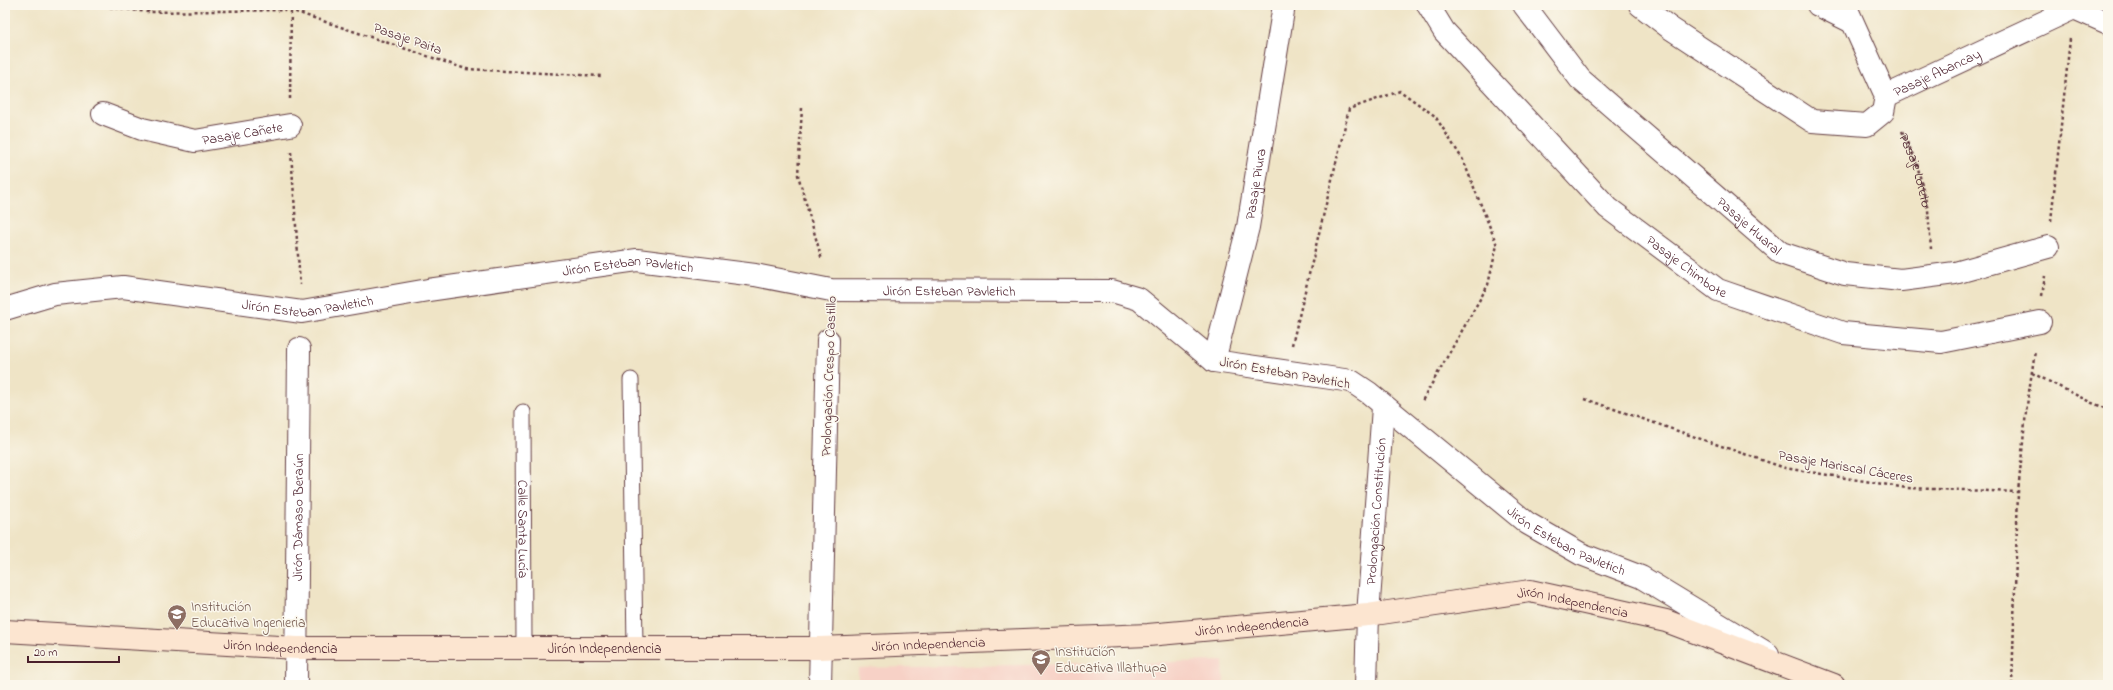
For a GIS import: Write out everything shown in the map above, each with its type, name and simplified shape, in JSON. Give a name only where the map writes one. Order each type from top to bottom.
[{"type":"street","name":"Pasaje Piura","points":[[1214,360],[1248,227],[1284,5]]},
{"type":"street","name":"Pasaje Chimbote","points":[[1428,5],[1444,31],[1608,208],[1718,290],[1843,333],[1941,342],[2040,322]]},
{"type":"street","name":"Pasaje Huaral","points":[[1524,5],[1580,79],[1781,253],[1845,274],[1902,280],[1956,273],[2048,248]]},
{"type":"street","name":"Pasaje Abancay","points":[[1640,5],[1670,28],[1812,120],[1867,125],[1883,112],[1886,96],[2074,8],[2108,23]]},
{"type":"street","points":[[1818,5],[1848,13],[1886,96]]},
{"type":"street","name":"Pasaje Cañete","points":[[103,114],[142,129],[195,141],[290,125]]},
{"type":"street","name":"Jirón Esteban Pavletich","points":[[5,309],[55,294],[123,287],[302,312],[428,290],[637,260],[755,275],[831,290],[1112,291],[1139,299],[1214,360],[1351,381],[1527,523],[1581,554],[1642,577],[1792,668]]},
{"type":"street","name":"Prolongación Crespo Castillo","points":[[820,685],[828,340]]},
{"type":"street","name":"Jirón Dámaso Beraún","points":[[296,685],[299,349]]},
{"type":"street","name":"Prolongación Constitución","points":[[1366,685],[1368,615],[1384,407]]},
{"type":"street","name":"Jirón Independencia","points":[[5,631],[297,648],[820,648],[1148,635],[1368,615],[1530,591],[1666,621],[1834,685]]},
{"type":"lane","points":[[631,380],[635,648]]},
{"type":"lane","name":"Calle Santa Lucía","points":[[523,412],[524,647]]},
{"type":"path","name":"Pasaje Paita","points":[[92,5],[148,12],[290,10],[466,68],[601,76]]},
{"type":"path","points":[[148,12],[149,5]]},
{"type":"path","points":[[291,5],[290,125],[302,312]]},
{"type":"path","points":[[1286,371],[1349,109],[1400,91],[1435,116],[1463,160],[1497,245],[1488,285],[1408,426]]},
{"type":"path","name":"Pasaje Loreto","points":[[1886,96],[1916,164],[1928,210],[1933,276]]},
{"type":"path","name":"Prolongación Crespo Castillo","points":[[802,108],[798,175],[831,290]]},
{"type":"path","points":[[2032,373],[2092,404],[2108,410]]},
{"type":"path","name":"Pasaje Mariscal Cáceres","points":[[1585,399],[1785,468],[1907,488],[2018,492]]},
{"type":"shaded area","name":"Institución Educativa Illathupa","points":[[1223,661],[1224,685],[858,685],[858,668]]},
{"type":"place","name":"Institución Educativa Ingenieria","points":[[177,631]]},
{"type":"place","name":"Institución Educativa Illathupa","points":[[1041,676]]}]
